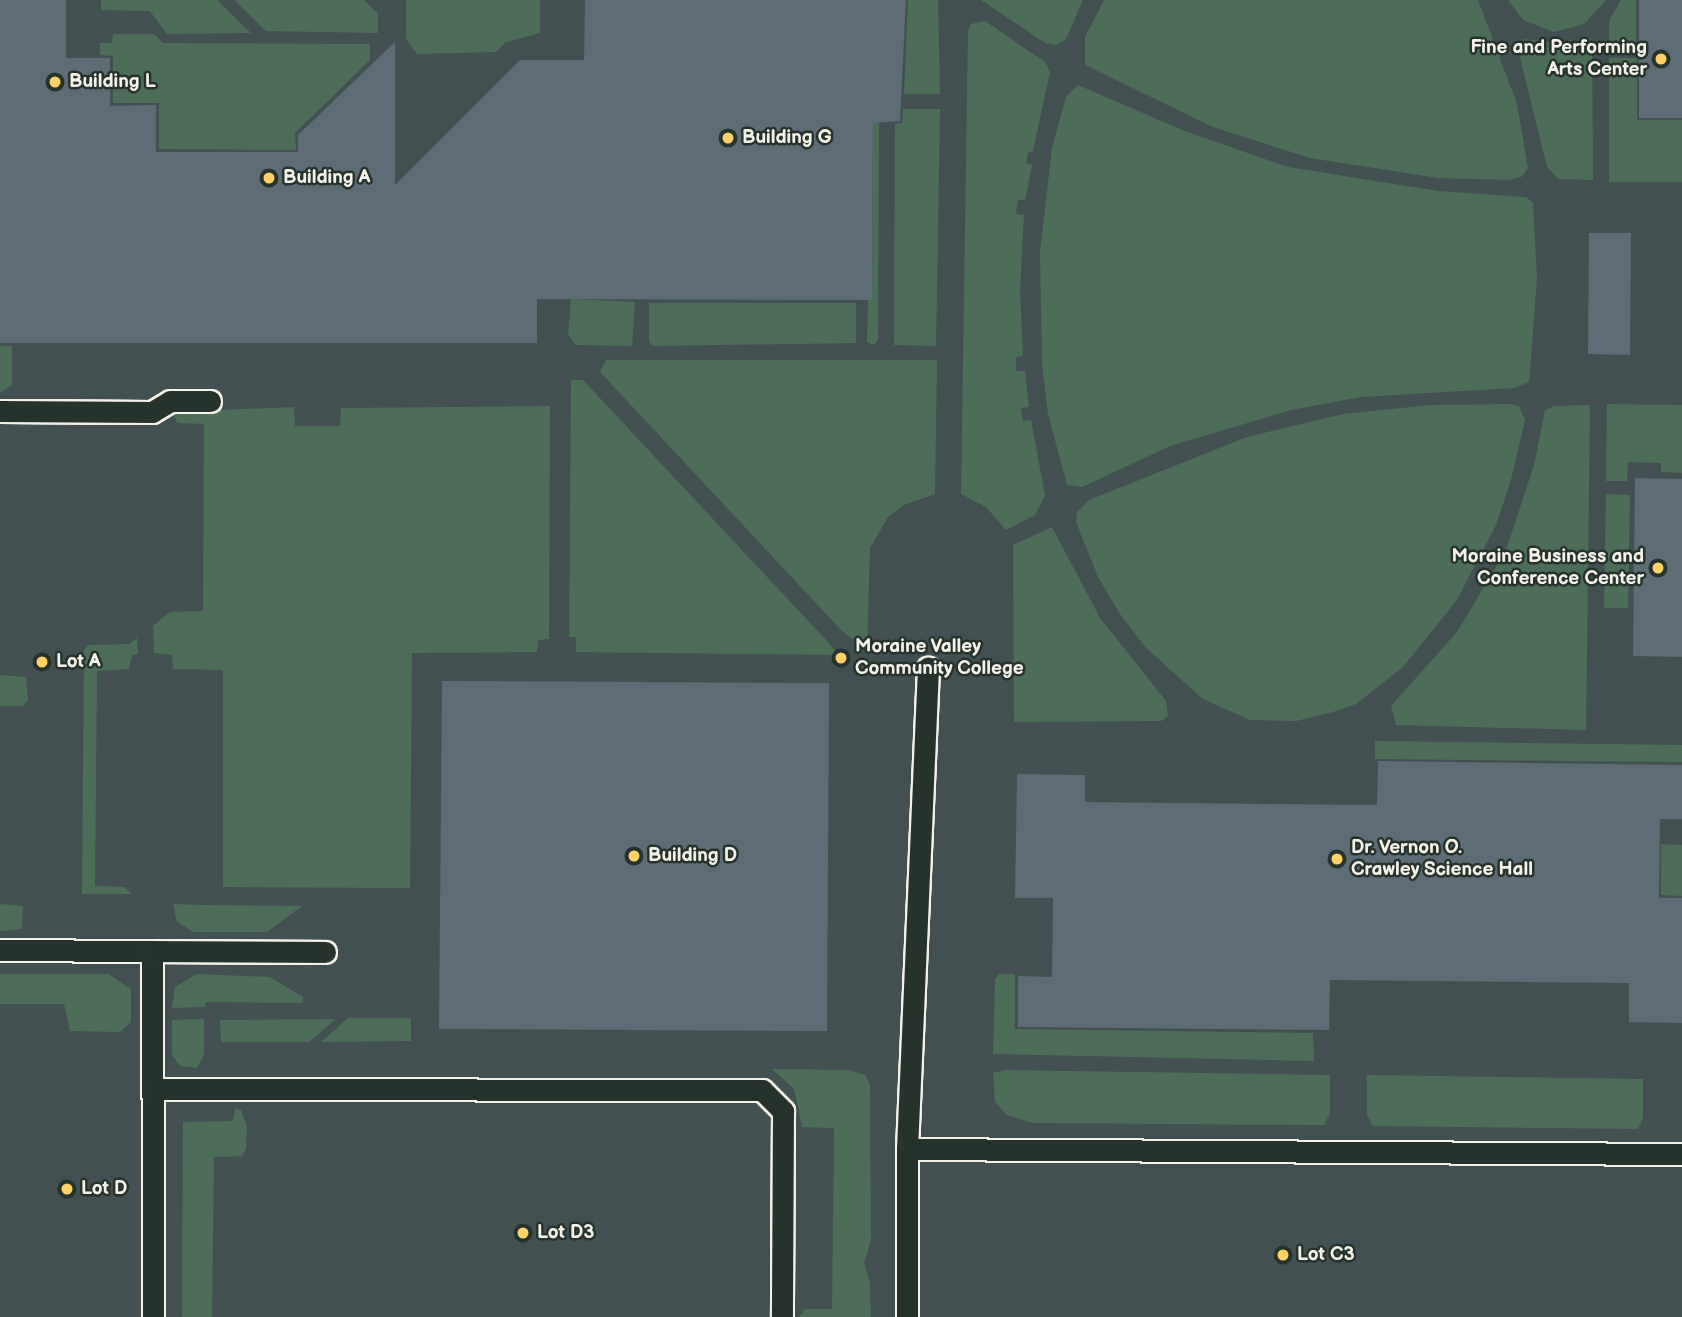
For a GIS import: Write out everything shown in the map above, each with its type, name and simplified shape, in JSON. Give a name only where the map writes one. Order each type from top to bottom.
[{"type":"lane","points":[[0,411],[152,412],[170,401],[210,401]]},
{"type":"lane","points":[[907,1317],[907,1149],[928,667]]},
{"type":"lane","points":[[0,950],[325,952]]},
{"type":"lane","points":[[152,951],[153,1317]]},
{"type":"lane","points":[[153,1089],[762,1090],[783,1111],[782,1317]]},
{"type":"lane","points":[[907,1149],[1682,1154]]},
{"type":"shaded area","name":"Moraine Valley Community College","points":[[0,0],[1682,0],[1682,1317],[0,1317]]},
{"type":"green space","points":[[101,0],[217,0],[251,33],[167,34],[150,11],[101,10]]},
{"type":"green space","points":[[234,0],[364,0],[378,14],[378,33],[266,31]]},
{"type":"green space","points":[[406,0],[540,0],[540,33],[506,42],[496,52],[417,54],[406,39]]},
{"type":"green space","points":[[908,0],[938,0],[940,94],[904,94]]},
{"type":"green space","points":[[981,0],[1083,0],[1066,39],[1056,45],[1045,43]]},
{"type":"green space","points":[[1104,0],[1478,0],[1517,104],[1528,168],[1521,177],[1509,180],[1438,178],[1310,158],[1213,127],[1085,65],[1085,37]]},
{"type":"green space","points":[[1508,0],[1606,0],[1584,24],[1554,32],[1523,20]]},
{"type":"green space","points":[[1621,0],[1636,0],[1636,51],[1609,51],[1609,21]]},
{"type":"green space","points":[[985,21],[1045,62],[1050,72],[1033,151],[1028,152],[1026,163],[1032,165],[1025,200],[1018,200],[1016,214],[1024,215],[1020,292],[1023,356],[1016,357],[1016,371],[1025,371],[1029,407],[1021,408],[1023,421],[1031,420],[1045,495],[1035,515],[1006,530],[986,507],[961,494],[968,31],[971,24]]},
{"type":"green space","points":[[113,34],[154,34],[163,43],[370,44],[370,60],[295,133],[296,150],[159,149],[159,103],[113,103],[113,56],[100,55],[100,43],[112,43]]},
{"type":"green space","points":[[1589,38],[1592,40],[1593,180],[1558,179],[1547,167],[1517,45],[1524,39],[1563,44]]},
{"type":"green space","points":[[1609,58],[1637,58],[1637,120],[1682,120],[1682,182],[1609,182]]},
{"type":"green space","points":[[1078,85],[1182,130],[1288,167],[1438,191],[1526,197],[1533,203],[1537,279],[1529,382],[1514,388],[1361,397],[1291,410],[1170,446],[1082,487],[1067,485],[1048,414],[1042,364],[1040,252],[1052,148],[1066,97]]},
{"type":"green space","points":[[903,109],[940,109],[936,346],[894,345],[895,124],[902,123]]},
{"type":"green space","points":[[873,122],[879,122],[878,339],[874,345],[867,342],[868,300],[872,300]]},
{"type":"green space","points":[[571,299],[635,302],[632,346],[576,345],[568,334]]},
{"type":"green space","points":[[649,303],[856,303],[856,343],[654,346],[649,342]]},
{"type":"green space","points":[[0,346],[12,346],[12,385],[0,393]]},
{"type":"green space","points":[[606,360],[937,360],[935,494],[904,505],[888,517],[870,548],[867,649],[842,631],[600,372]]},
{"type":"green space","points":[[571,380],[583,380],[840,655],[576,652],[576,637],[569,637]]},
{"type":"green space","points":[[1607,404],[1682,405],[1682,473],[1661,472],[1661,463],[1628,462],[1627,481],[1606,481]]},
{"type":"green space","points":[[1430,405],[1519,406],[1525,420],[1511,480],[1496,525],[1457,600],[1403,667],[1356,704],[1333,712],[1296,721],[1250,720],[1203,699],[1146,648],[1120,614],[1098,577],[1076,522],[1077,512],[1089,500],[1247,437],[1343,414]]},
{"type":"green space","points":[[1590,405],[1586,730],[1396,725],[1391,706],[1457,632],[1506,550],[1534,465],[1545,410],[1554,406]]},
{"type":"green space","points":[[550,406],[549,639],[538,640],[537,652],[412,653],[410,888],[223,887],[223,670],[173,669],[172,655],[154,653],[153,626],[170,612],[203,611],[204,424],[177,423],[173,412],[294,407],[295,426],[340,426],[341,408]]},
{"type":"green space","points":[[1606,494],[1630,495],[1628,608],[1604,608]]},
{"type":"green space","points":[[1052,527],[1100,618],[1166,701],[1168,716],[1161,721],[1014,722],[1013,545]]},
{"type":"green space","points":[[137,638],[138,654],[132,655],[129,669],[97,671],[95,886],[125,887],[132,894],[82,894],[84,650],[88,645],[129,644]]},
{"type":"green space","points":[[0,675],[26,677],[28,700],[23,706],[0,706]]},
{"type":"green space","points":[[1375,741],[1682,745],[1682,762],[1375,759]]},
{"type":"green space","points":[[1661,844],[1682,845],[1682,896],[1661,895]]},
{"type":"green space","points":[[0,904],[23,906],[22,929],[0,931]]},
{"type":"green space","points":[[173,904],[302,906],[267,932],[194,932],[177,922]]},
{"type":"green space","points":[[0,974],[108,974],[131,989],[131,1022],[120,1032],[70,1031],[64,1004],[0,1004]]},
{"type":"green space","points":[[197,974],[270,977],[303,997],[302,1003],[206,1002],[205,1007],[172,1008],[175,987]]},
{"type":"green space","points":[[999,974],[1015,974],[1015,1029],[1313,1033],[1314,1061],[993,1054],[995,979]]},
{"type":"green space","points":[[348,1018],[411,1018],[411,1041],[321,1042]]},
{"type":"green space","points":[[204,1019],[204,1055],[197,1068],[180,1066],[172,1055],[172,1020]]},
{"type":"green space","points":[[336,1019],[309,1042],[221,1042],[220,1020]]},
{"type":"green space","points":[[772,1069],[849,1070],[865,1075],[870,1084],[871,1240],[864,1263],[870,1283],[871,1317],[799,1317],[805,1309],[832,1309],[834,1128],[802,1127],[794,1089]]},
{"type":"green space","points":[[1005,1070],[1330,1075],[1330,1113],[1324,1125],[1033,1123],[1007,1115],[995,1102],[993,1073]]},
{"type":"green space","points":[[1367,1075],[1643,1079],[1643,1118],[1638,1129],[1373,1126],[1367,1114]]},
{"type":"green space","points":[[235,1108],[241,1110],[247,1127],[246,1149],[242,1156],[214,1157],[212,1317],[182,1317],[183,1122],[233,1121]]},
{"type":"building","points":[[0,0],[66,0],[66,58],[110,58],[110,106],[156,105],[156,152],[298,152],[298,135],[395,42],[395,185],[520,60],[584,60],[585,0],[906,0],[900,121],[873,123],[872,300],[537,299],[537,343],[0,343]]},
{"type":"building","name":"Fine and Performing Arts Center","points":[[1639,0],[1682,0],[1682,118],[1639,118]]},
{"type":"building","points":[[1589,233],[1631,233],[1630,355],[1588,354]]},
{"type":"building","name":"Moraine Business and Conference Center","points":[[1635,478],[1682,479],[1682,657],[1633,656]]},
{"type":"building","name":"Building D","points":[[442,681],[829,683],[827,1031],[439,1029]]},
{"type":"building","name":"Dr. Vernon O. Crawley Science Hall","points":[[1378,761],[1682,765],[1682,819],[1660,819],[1659,898],[1682,898],[1682,1023],[1629,1022],[1629,983],[1330,980],[1329,1030],[1018,1027],[1018,976],[1052,977],[1053,898],[1015,898],[1017,774],[1085,775],[1085,802],[1377,805]]},
{"type":"place","name":"Fine and Performing Arts Center","points":[[1661,59]]},
{"type":"place","name":"Building L","points":[[55,82]]},
{"type":"place","name":"Building G","points":[[728,138]]},
{"type":"place","name":"Building A","points":[[269,178]]},
{"type":"place","name":"Moraine Business and Conference Center","points":[[1658,568]]},
{"type":"place","name":"Moraine Valley Community College","points":[[841,658]]},
{"type":"place","name":"Lot A","points":[[42,662]]},
{"type":"place","name":"Building D","points":[[634,856]]},
{"type":"place","name":"Dr. Vernon O. Crawley Science Hall","points":[[1337,859]]},
{"type":"place","name":"Lot D","points":[[67,1189]]},
{"type":"place","name":"Lot D3","points":[[523,1233]]},
{"type":"place","name":"Lot C3","points":[[1283,1255]]}]
